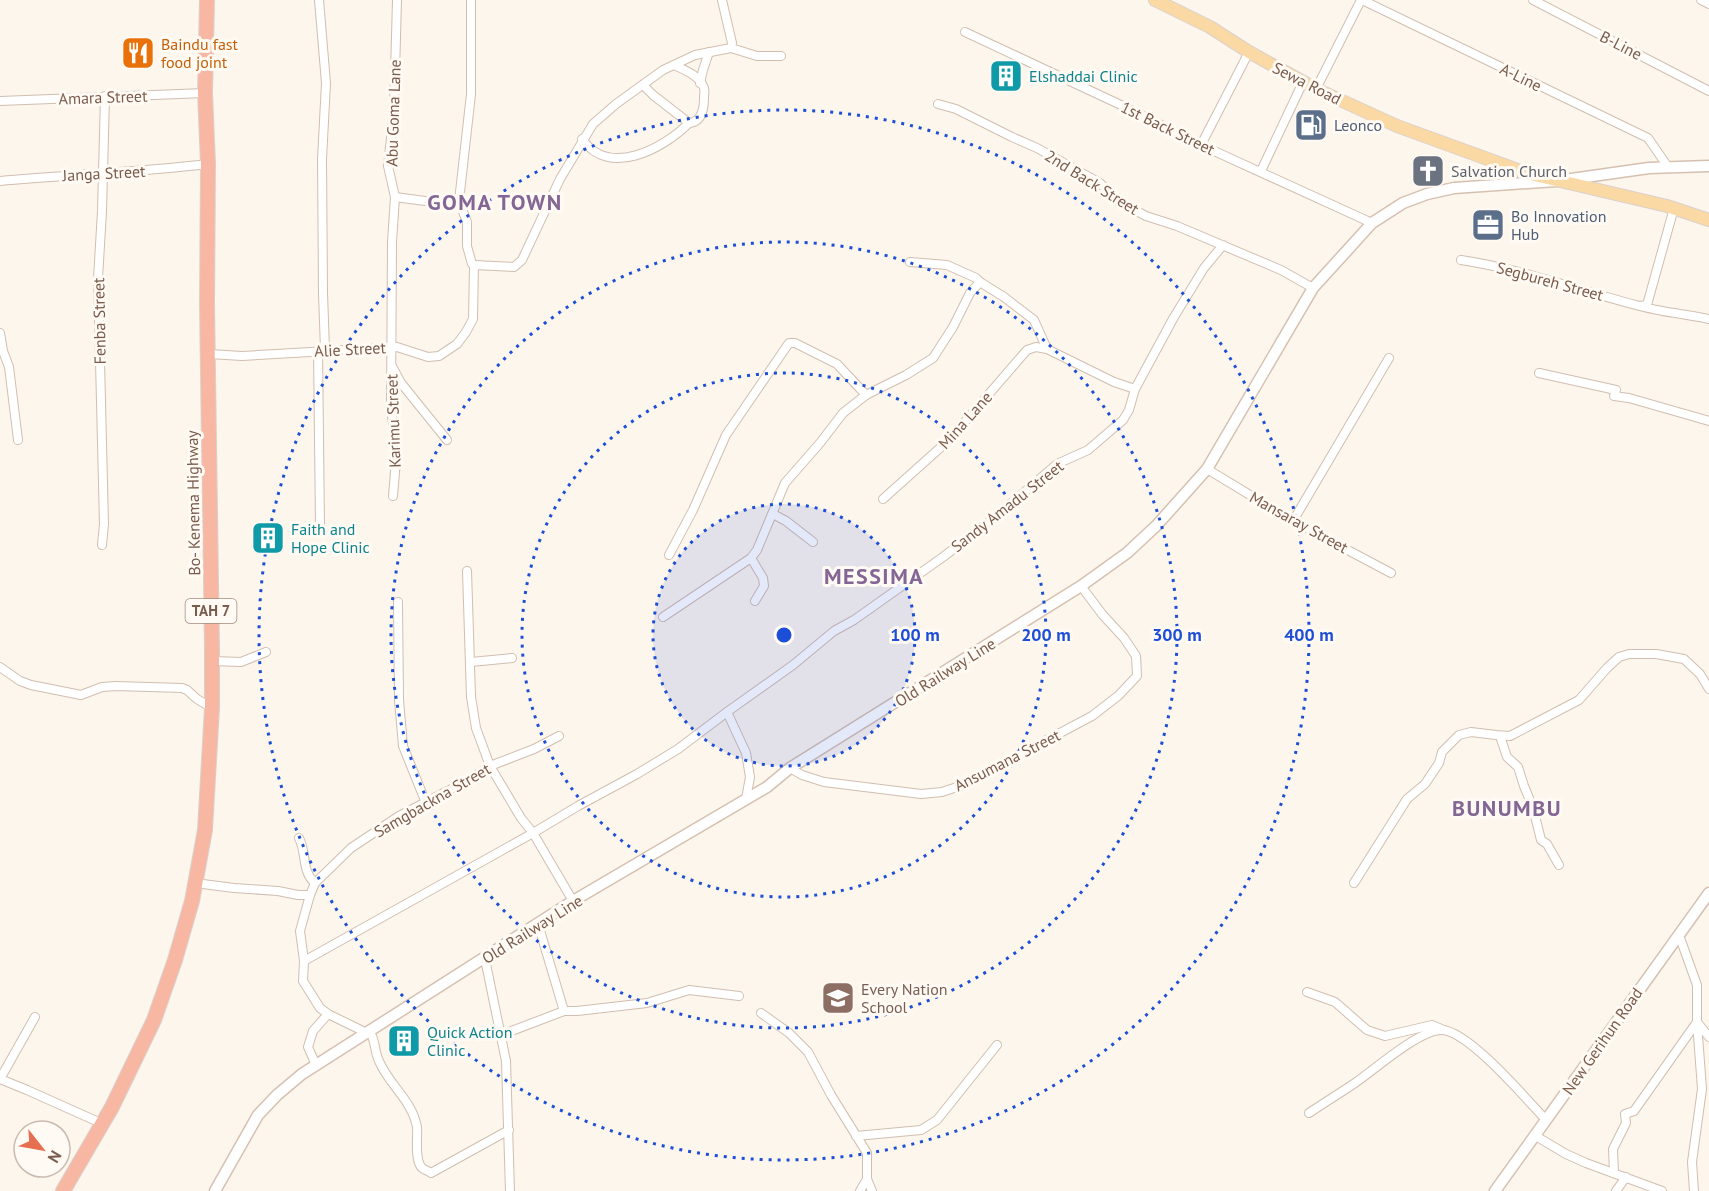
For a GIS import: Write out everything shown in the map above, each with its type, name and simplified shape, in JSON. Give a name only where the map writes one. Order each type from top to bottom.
[{"type":"highway","name":"Bo- Kenema Highway","points":[[63,1191],[103,1124],[154,1020],[192,901],[205,830],[212,708],[208,164],[205,93],[207,0]]},
{"type":"main road","name":"Sewa Road","points":[[1155,0],[1210,27],[1303,82],[1397,126],[1481,158],[1557,181],[1674,208],[1709,220]]},
{"type":"street","points":[[319,0],[326,83],[322,159],[320,526]]},
{"type":"street","name":"Abu Goma Lane","points":[[391,347],[395,197],[388,166],[394,110],[397,0]]},
{"type":"street","name":"Alie Street","points":[[209,354],[242,356],[398,347],[428,357],[438,356],[457,344],[466,333],[473,319],[474,265],[467,246],[467,222],[459,201],[471,94],[471,0]]},
{"type":"street","points":[[722,0],[732,43],[731,48]]},
{"type":"street","points":[[1317,89],[1362,0]]},
{"type":"street","name":"A-Line","points":[[1362,0],[1648,138],[1668,167]]},
{"type":"street","name":"B-Line","points":[[1533,0],[1709,90]]},
{"type":"street","points":[[1701,0],[1709,4]]},
{"type":"street","name":"1st Back Street","points":[[965,32],[1201,145],[1372,223]]},
{"type":"street","points":[[474,265],[514,267],[522,260],[560,178],[592,124],[663,70],[695,55],[731,48],[757,56],[781,56]]},
{"type":"street","points":[[700,83],[709,52]]},
{"type":"street","points":[[1201,145],[1249,52]]},
{"type":"street","points":[[582,139],[588,148],[599,156],[612,158],[636,156],[670,139],[689,123],[700,118],[704,109],[704,88],[692,73],[674,65]]},
{"type":"street","points":[[1261,171],[1303,82]]},
{"type":"street","points":[[643,85],[689,123]]},
{"type":"street","name":"Amara Street","points":[[0,100],[205,93]]},
{"type":"street","name":"Fenba Street","points":[[102,545],[104,524],[98,279],[105,96]]},
{"type":"street","name":"2nd Back Street","points":[[938,104],[956,110],[1037,148],[1100,183],[1117,201],[1146,216],[1177,226],[1281,270],[1313,288]]},
{"type":"street","name":"Janga Street","points":[[0,181],[103,172],[147,171],[208,164]]},
{"type":"street","name":"Old Railway Line","points":[[215,1191],[258,1115],[302,1074],[573,902],[767,787],[790,768],[1081,586],[1127,553],[1156,526],[1207,469],[1313,288],[1372,223],[1403,203],[1427,194],[1454,188],[1557,181],[1649,168],[1709,166]]},
{"type":"street","points":[[395,197],[425,201],[459,201]]},
{"type":"street","points":[[1638,306],[1647,305],[1674,208]]},
{"type":"street","name":"Sandy Amadu Street","points":[[304,961],[678,749],[793,665],[834,631],[854,620],[943,557],[1057,464],[1088,450],[1126,416],[1135,389],[1174,316],[1204,268],[1223,245]]},
{"type":"street","name":"Segbureh Street","points":[[1461,260],[1556,281],[1638,306],[1709,319]]},
{"type":"street","points":[[910,262],[947,265],[976,278],[1034,320],[1047,349],[1114,382],[1135,389]]},
{"type":"street","points":[[663,617],[751,558],[757,550],[785,483],[843,413],[866,395],[906,375],[933,358],[953,327],[970,293],[980,282]]},
{"type":"street","points":[[0,333],[9,367],[18,440]]},
{"type":"street","points":[[669,555],[693,510],[726,435],[789,343],[837,364],[866,395]]},
{"type":"street","name":"Mina Lane","points":[[883,499],[950,440],[1028,350],[1036,346],[1047,349]]},
{"type":"street","name":"Karimu Street","points":[[391,347],[391,410],[397,448],[393,496]]},
{"type":"street","points":[[1293,521],[1389,358]]},
{"type":"street","points":[[391,363],[401,383],[447,440]]},
{"type":"street","points":[[1539,373],[1616,390],[1614,396],[1629,398],[1709,421]]},
{"type":"street","name":"Mansaray Street","points":[[1207,469],[1293,521],[1391,573]]},
{"type":"street","points":[[773,514],[813,542]]},
{"type":"street","points":[[751,558],[763,578],[764,586],[755,601]]},
{"type":"street","points":[[467,571],[471,697],[476,728],[490,766],[521,818],[533,833],[573,902]]},
{"type":"street","name":"Ansumana Street","points":[[790,768],[824,782],[921,794],[942,792],[960,786],[1092,716],[1118,696],[1137,676],[1136,656],[1081,586]]},
{"type":"street","points":[[398,602],[399,700],[403,746],[426,803]]},
{"type":"street","points":[[212,661],[241,662],[266,652]]},
{"type":"street","points":[[1354,883],[1407,799],[1425,784],[1439,763],[1442,752],[1459,735],[1471,732],[1510,736],[1579,700],[1607,668],[1619,657],[1629,654],[1656,654],[1684,659],[1700,674],[1709,689]]},
{"type":"street","points":[[471,663],[512,658]]},
{"type":"street","points":[[0,667],[31,686],[81,695],[102,687],[116,686],[182,688],[212,708]]},
{"type":"street","points":[[728,712],[746,753],[750,777],[746,799]]},
{"type":"street","name":"Samgbackna Street","points":[[315,883],[351,848],[399,816],[465,782],[490,766],[560,736]]},
{"type":"street","points":[[1500,736],[1507,757],[1518,767],[1533,808],[1541,840],[1547,844],[1559,865]]},
{"type":"street","points":[[299,838],[304,863],[315,883],[300,931],[304,961],[303,981],[320,1008],[328,1014],[367,1031],[376,1046],[378,1060],[410,1107],[417,1128],[419,1163],[431,1173],[509,1130]]},
{"type":"street","points":[[195,883],[310,895]]},
{"type":"street","name":"New Gerihun Road","points":[[1495,1191],[1709,893]]},
{"type":"street","points":[[538,924],[564,1011]]},
{"type":"street","points":[[1679,935],[1697,985],[1702,1089],[1692,1162],[1694,1191]]},
{"type":"street","points":[[485,959],[506,1061],[510,1191]]},
{"type":"street","points":[[501,1035],[564,1011],[647,1003],[689,990],[739,996]]},
{"type":"street","points":[[1307,992],[1335,1002],[1368,1030],[1385,1036],[1432,1025],[1453,1034],[1492,1064],[1546,1120]]},
{"type":"street","points":[[761,1013],[789,1033],[808,1052],[867,1153],[867,1179],[872,1191]]},
{"type":"street","points":[[316,1065],[308,1047],[313,1031],[328,1014]]},
{"type":"street","points":[[35,1017],[0,1079],[103,1124]]},
{"type":"street","points":[[1697,1022],[1709,1036]]},
{"type":"street","points":[[1614,1173],[1613,1149],[1626,1123],[1625,1114],[1634,1111],[1697,1022]]},
{"type":"street","points":[[1309,1113],[1399,1050],[1431,1032],[1442,1030],[1453,1034]]},
{"type":"street","points":[[856,1136],[921,1130],[938,1120],[997,1045]]},
{"type":"street","points":[[1534,1135],[1566,1154],[1662,1191]]},
{"type":"street","points":[[1616,1191],[1626,1178]]},
{"type":"street","points":[[860,1191],[867,1179]]},
{"type":"place","name":"Baindu fast food joint","points":[[138,53]]},
{"type":"place","name":"Elshaddai Clinic","points":[[1006,76]]},
{"type":"place","name":"Leonco","points":[[1311,125]]},
{"type":"place","name":"Salvation Church","points":[[1428,171]]},
{"type":"place","name":"Bo Innovation Hub","points":[[1488,225]]},
{"type":"place","name":"Faith and Hope Clinic","points":[[268,538]]},
{"type":"place","name":"Every Nation School","points":[[838,998]]},
{"type":"place","name":"Quick Action Clinic","points":[[404,1041]]},
{"type":"district","name":"GOMA TOWN","points":[[495,202]]},
{"type":"district","name":"MESSIMA","points":[[874,576]]},
{"type":"district","name":"BUNUMBU","points":[[1507,808]]}]
